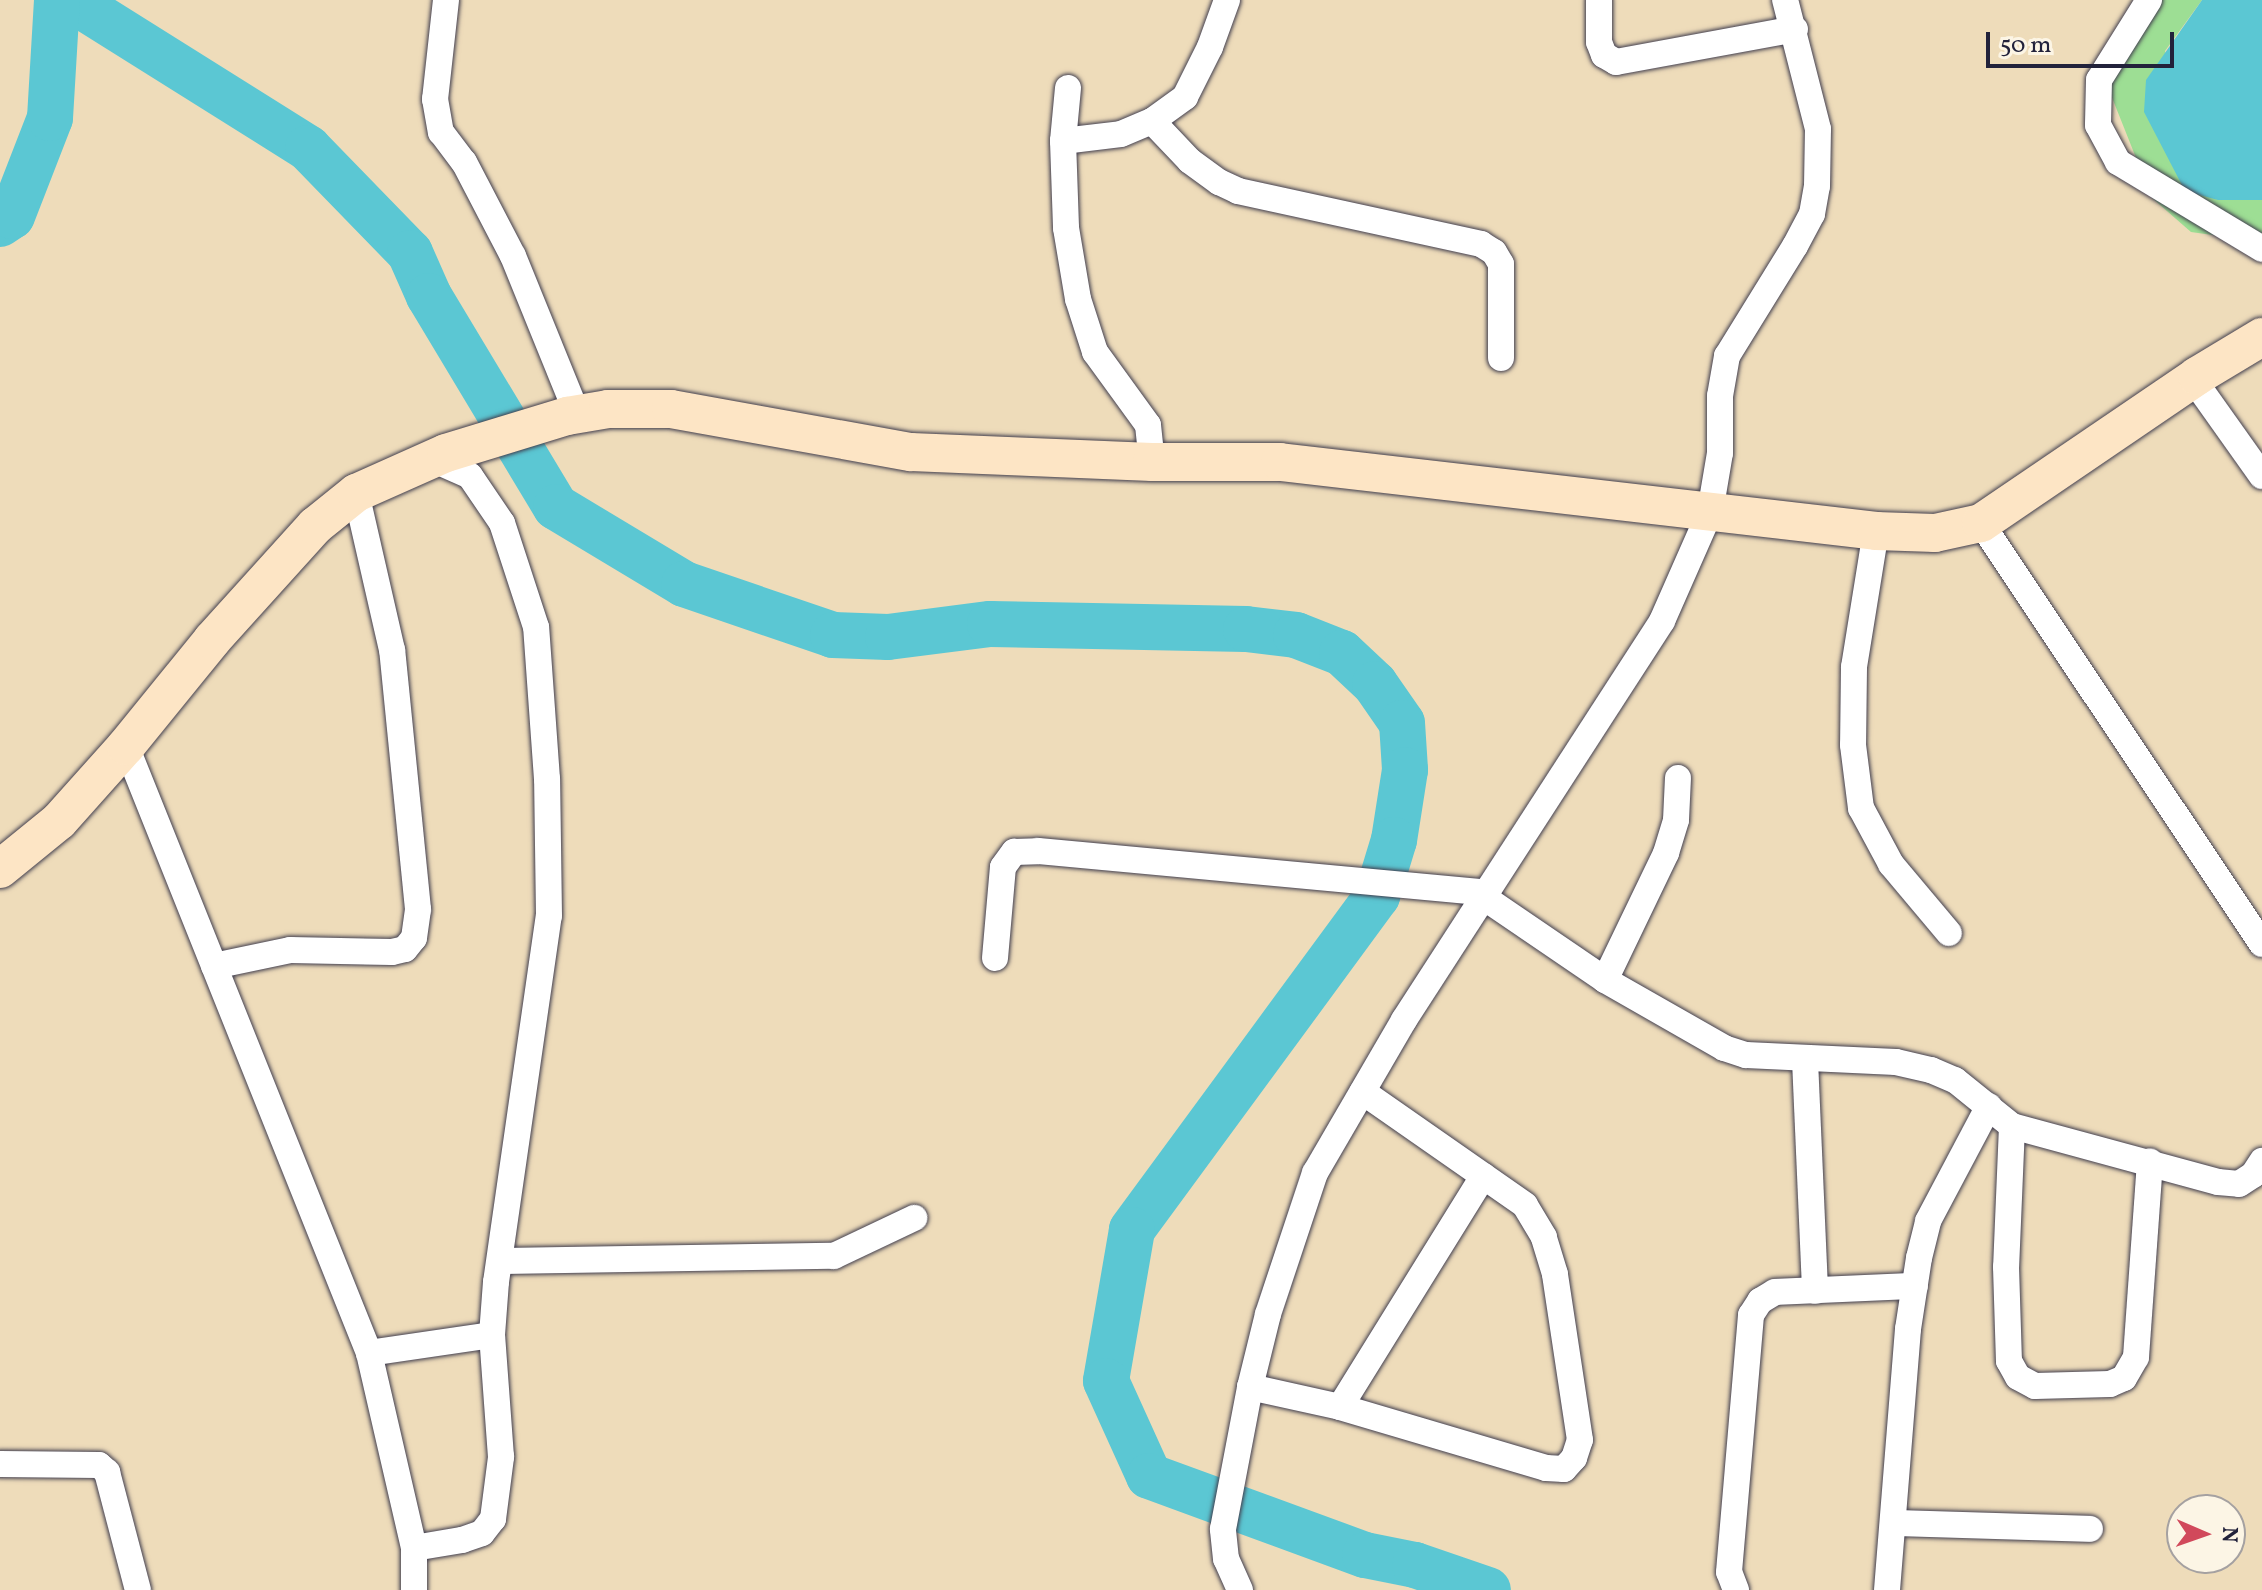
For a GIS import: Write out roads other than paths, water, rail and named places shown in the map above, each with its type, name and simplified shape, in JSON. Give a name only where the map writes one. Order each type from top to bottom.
[{"type":"street","points":[[446,0],[435,99],[441,132],[464,162],[529,288],[572,415]]},
{"type":"street","points":[[1063,141],[1121,134],[1152,121],[1185,97],[1210,47],[1227,0]]},
{"type":"street","points":[[1599,0],[1599,42],[1604,55],[1616,62],[1795,29]]},
{"type":"street","points":[[1240,1590],[1226,1559],[1223,1529],[1250,1387],[1268,1314],[1315,1173],[1404,1020],[1662,621],[1710,512],[1720,453],[1720,396],[1727,356],[1812,214],[1817,186],[1818,129],[1795,29],[1785,0]]},
{"type":"street","points":[[2149,0],[2099,80],[2098,125],[2118,162],[2262,249]]},
{"type":"street","points":[[1068,88],[1063,141],[1066,228],[1078,299],[1095,352],[1148,425],[1152,462]]},
{"type":"street","points":[[1152,121],[1190,161],[1219,182],[1238,191],[1481,244],[1494,252],[1501,264],[1501,358]]},
{"type":"street","points":[[0,869],[59,821],[126,746],[212,640],[305,538],[356,493],[439,456],[572,415],[608,409],[671,409],[911,452],[1152,462],[1280,462],[1876,531],[1935,533],[1981,523],[2193,379],[2262,337]]},
{"type":"street","points":[[2193,379],[2262,476]]},
{"type":"street","points":[[414,1548],[462,1540],[482,1533],[493,1519],[501,1457],[492,1335],[549,916],[547,779],[536,627],[502,523],[470,476],[439,456]]},
{"type":"street","points":[[214,966],[290,950],[392,952],[405,949],[414,938],[418,909],[392,650],[356,493]]},
{"type":"street","points":[[1981,523],[2262,944]]},
{"type":"street","points":[[1876,531],[1854,667],[1853,745],[1861,808],[1891,864],[1949,933]]},
{"type":"street","points":[[126,746],[369,1353],[414,1548],[414,1590]]},
{"type":"street","points":[[1605,980],[1666,853],[1676,820],[1678,778]]},
{"type":"street","points":[[995,958],[1003,867],[1014,852],[1038,851],[1486,895],[1605,980],[1724,1048],[1746,1055],[1896,1062],[1931,1070],[1955,1080],[2012,1126],[2218,1182],[2239,1184],[2253,1175],[2262,1161]]},
{"type":"street","points":[[1805,1060],[1815,1291]]},
{"type":"street","points":[[1250,1387],[1340,1407],[1546,1468],[1564,1469],[1574,1458],[1580,1440],[1555,1274],[1544,1237],[1525,1205],[1363,1092]]},
{"type":"street","points":[[1887,1590],[1908,1329],[1928,1221],[1989,1106]]},
{"type":"street","points":[[2012,1126],[2006,1267],[2009,1361],[2018,1377],[2035,1386],[2110,1384],[2124,1378],[2136,1357],[2150,1162]]},
{"type":"street","points":[[1340,1407],[1483,1176]]},
{"type":"street","points":[[500,1261],[834,1256],[914,1218]]},
{"type":"street","points":[[1736,1590],[1729,1572],[1751,1315],[1760,1301],[1775,1292],[1915,1286]]},
{"type":"street","points":[[369,1353],[492,1335]]},
{"type":"street","points":[[0,1464],[99,1465],[107,1472],[138,1590]]},
{"type":"street","points":[[1893,1523],[2090,1529]]},
{"type":"water","points":[[2202,0],[2262,0],[2262,200],[2218,200],[2185,191],[2144,112],[2146,80]]},
{"type":"waterway","points":[[0,224],[12,216],[50,118],[57,0]]},
{"type":"waterway","points":[[72,0],[308,148],[410,253],[429,296],[556,507],[684,584],[833,635],[888,637],[990,624],[1246,629],[1296,635],[1342,653],[1375,684],[1402,723],[1405,770],[1394,840],[1377,896],[1132,1230],[1106,1381],[1149,1476],[1365,1555],[1415,1565],[1488,1590]]}]
